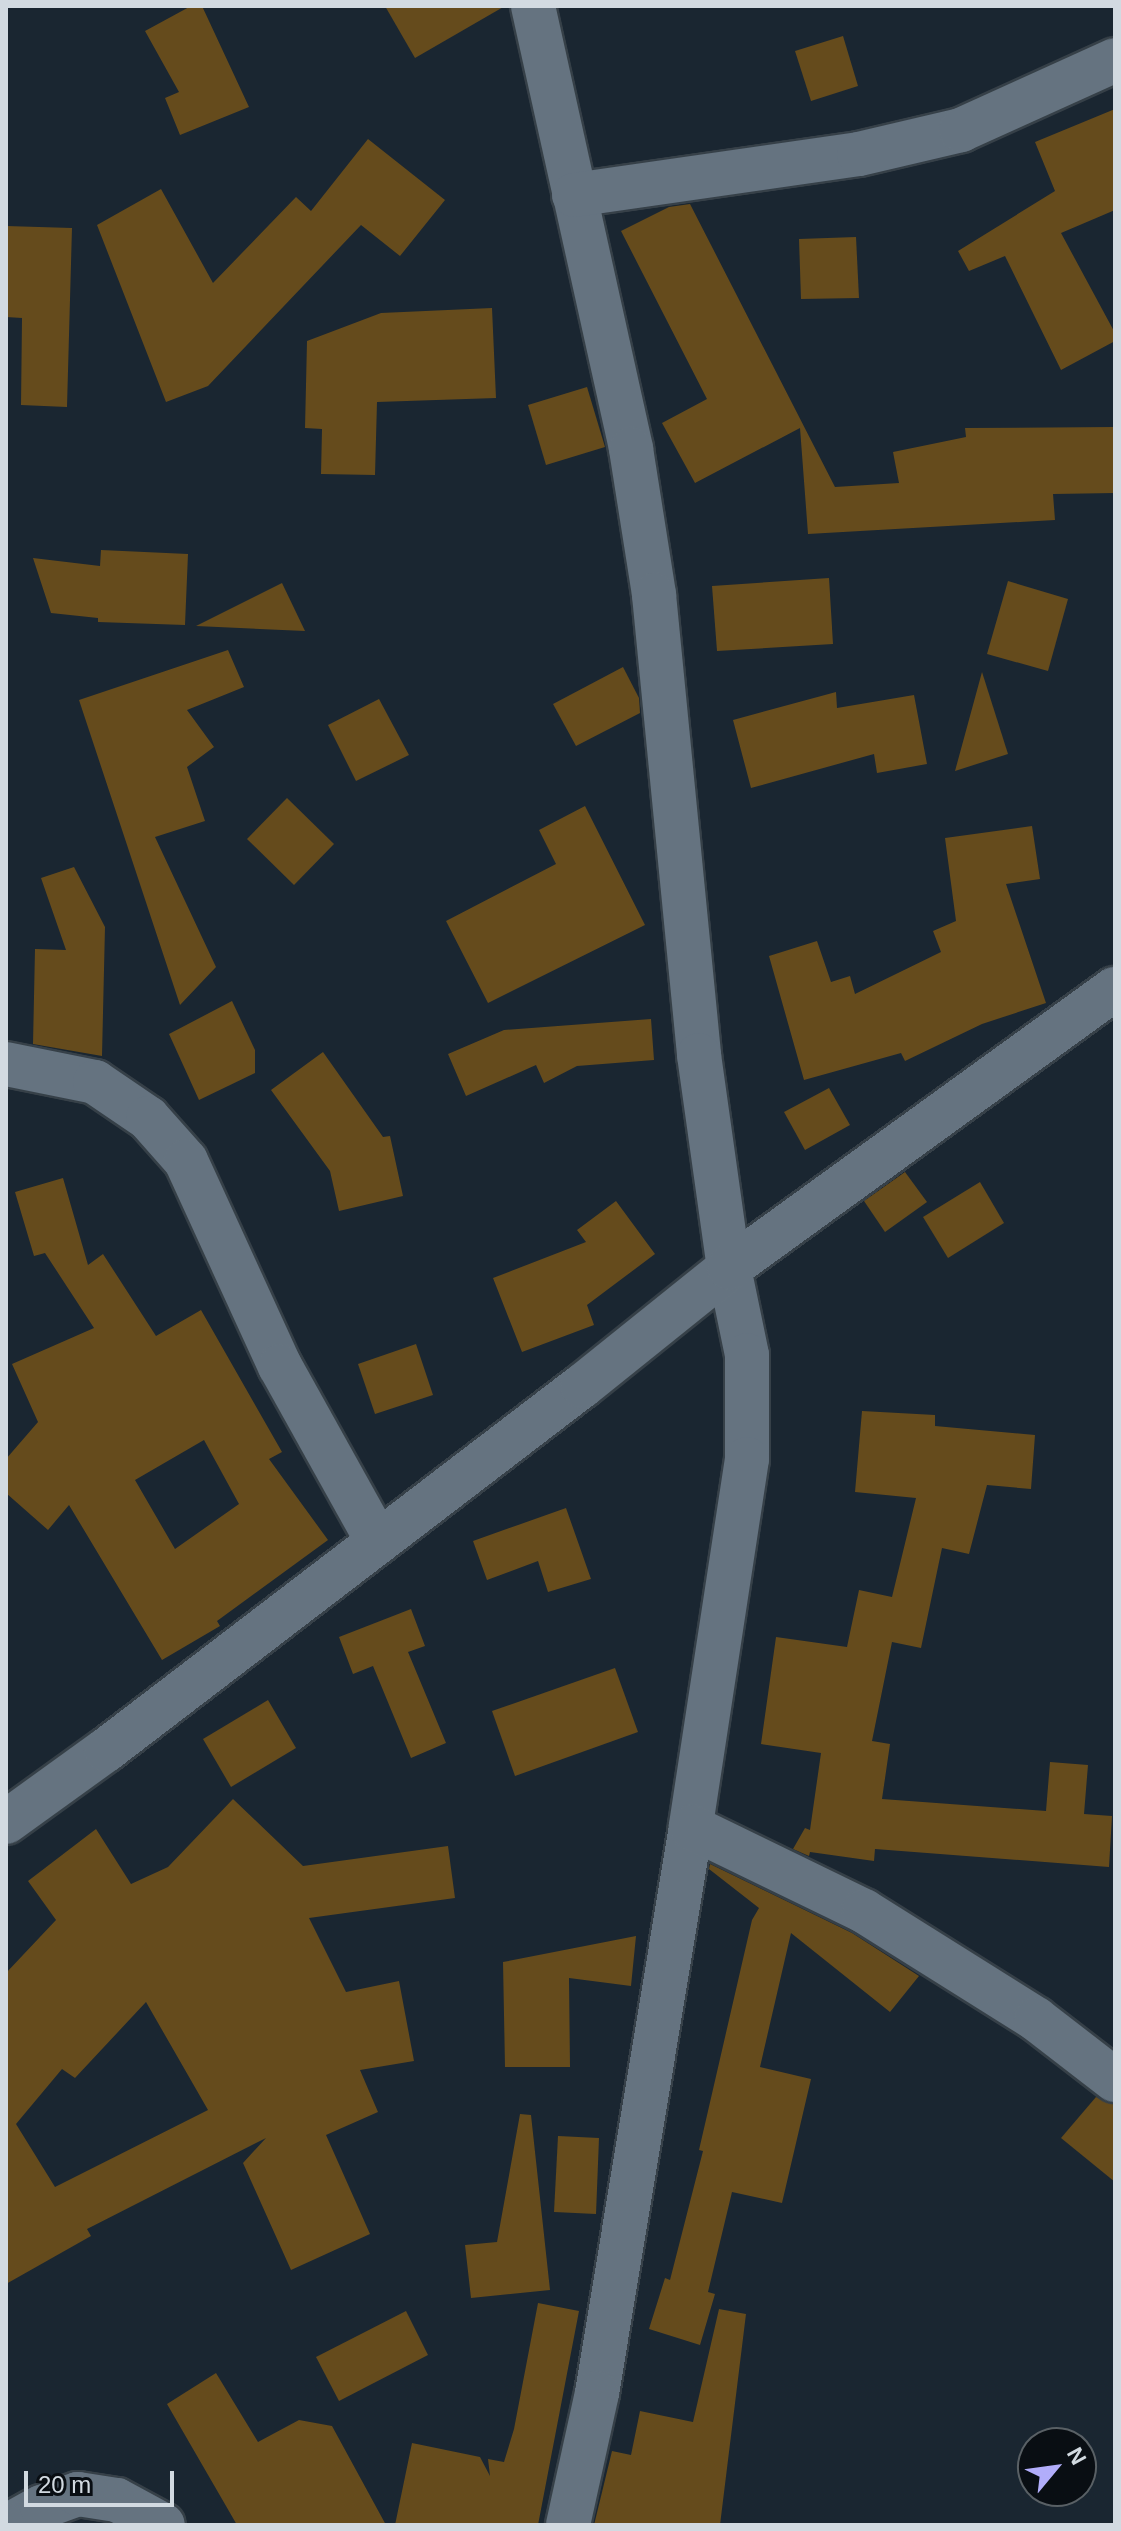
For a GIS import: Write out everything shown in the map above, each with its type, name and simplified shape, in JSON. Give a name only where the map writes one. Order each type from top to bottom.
[{"type":"street","points":[[533,6],[631,449],[654,595],[699,1055],[729,1268],[747,1355],[747,1459],[691,1827],[597,2393],[568,2525]]},
{"type":"street","points":[[574,195],[859,154],[961,130],[1115,60]]},
{"type":"street","points":[[6,1822],[106,1750],[378,1542],[729,1268],[1115,989]]},
{"type":"street","points":[[6,1064],[95,1082],[148,1118],[186,1161],[280,1366],[378,1542]]},
{"type":"street","points":[[691,1827],[864,1911],[1036,2019],[1115,2080]]},
{"type":"street","points":[[9,2525],[42,2507],[78,2494],[117,2500],[163,2525]]},
{"type":"building","points":[[191,6],[202,6],[249,107],[180,135],[165,98],[179,92],[145,31]]},
{"type":"building","points":[[385,6],[505,6],[415,58]]},
{"type":"building","points":[[843,36],[858,86],[811,101],[795,51]]},
{"type":"building","points":[[1115,109],[1115,210],[1061,233],[1115,333],[1115,341],[1061,370],[1005,256],[969,271],[958,251],[1055,191],[1035,142]]},
{"type":"building","points":[[368,139],[445,200],[400,256],[361,225],[208,386],[166,402],[97,225],[161,189],[213,283],[296,197],[311,211]]},
{"type":"building","points":[[690,204],[835,487],[899,483],[893,452],[966,437],[965,428],[1115,427],[1115,493],[1053,494],[1055,520],[808,534],[800,428],[695,483],[662,423],[707,399],[621,231],[669,207]]},
{"type":"building","points":[[6,226],[72,228],[67,407],[21,405],[22,318],[6,317]]},
{"type":"building","points":[[856,237],[859,298],[801,299],[799,239]]},
{"type":"building","points":[[492,308],[496,398],[377,402],[375,475],[321,474],[322,429],[305,428],[307,341],[381,313]]},
{"type":"building","points":[[587,387],[605,447],[546,465],[528,405]]},
{"type":"building","points":[[101,550],[188,554],[185,625],[98,622],[98,618],[51,613],[33,558],[100,566]]},
{"type":"building","points":[[829,578],[833,644],[717,651],[712,586]]},
{"type":"building","points":[[1008,581],[1068,599],[1048,671],[987,654]]},
{"type":"building","points":[[282,583],[305,631],[196,626]]},
{"type":"building","points":[[228,650],[244,687],[187,710],[214,747],[187,767],[205,821],[155,837],[216,967],[180,1005],[79,700]]},
{"type":"building","points":[[623,667],[639,698],[640,713],[576,746],[553,704]]},
{"type":"building","points":[[982,672],[1008,754],[955,771]]},
{"type":"building","points":[[836,692],[837,708],[914,695],[927,764],[877,773],[874,754],[751,788],[733,720]]},
{"type":"building","points":[[379,699],[409,755],[356,781],[328,725]]},
{"type":"building","points":[[287,798],[334,844],[294,885],[247,839]]},
{"type":"building","points":[[585,806],[645,925],[488,1003],[446,921],[556,864],[539,830]]},
{"type":"building","points":[[1032,826],[1040,879],[1006,884],[1046,1003],[982,1024],[905,1061],[901,1053],[804,1080],[769,956],[817,941],[831,982],[850,976],[855,994],[941,952],[933,931],[956,921],[945,838]]},
{"type":"building","points":[[74,867],[105,927],[102,1056],[33,1044],[35,949],[66,950],[41,878]]},
{"type":"building","points":[[232,1001],[255,1050],[255,1073],[199,1100],[169,1034]]},
{"type":"building","points":[[651,1019],[654,1060],[577,1066],[544,1083],[536,1065],[466,1096],[448,1054],[504,1030]]},
{"type":"building","points":[[323,1052],[383,1137],[390,1136],[403,1196],[339,1211],[330,1171],[271,1090]]},
{"type":"building","points":[[829,1088],[850,1125],[805,1150],[784,1112]]},
{"type":"building","points":[[905,1172],[927,1202],[885,1232],[864,1201]]},
{"type":"building","points":[[63,1178],[88,1265],[103,1254],[156,1336],[201,1310],[282,1452],[269,1459],[328,1540],[217,1621],[220,1626],[162,1660],[69,1505],[48,1530],[6,1493],[6,1459],[38,1422],[12,1364],[94,1328],[45,1253],[34,1256],[15,1192]],"holes":[[[204,1440],[239,1504],[175,1549],[135,1480]]]},
{"type":"building","points":[[980,1182],[1004,1223],[948,1258],[923,1217]]},
{"type":"building","points":[[616,1201],[655,1254],[587,1305],[594,1325],[522,1352],[493,1278],[586,1242],[577,1230]]},
{"type":"building","points":[[416,1344],[433,1395],[375,1414],[358,1364]]},
{"type":"building","points":[[862,1411],[935,1415],[935,1426],[1035,1435],[1031,1489],[987,1485],[969,1554],[942,1548],[921,1648],[892,1642],[872,1741],[890,1744],[882,1799],[1046,1811],[1050,1762],[1088,1765],[1084,1814],[1112,1816],[1109,1867],[875,1849],[874,1861],[810,1852],[809,1856],[793,1849],[805,1828],[810,1830],[821,1753],[761,1744],[776,1637],[847,1647],[859,1590],[892,1597],[916,1498],[855,1492]]},
{"type":"building","points":[[566,1508],[591,1579],[548,1592],[538,1561],[487,1580],[473,1541]]},
{"type":"building","points":[[411,1609],[425,1646],[408,1652],[446,1743],[411,1758],[373,1666],[353,1674],[339,1637]]},
{"type":"building","points":[[615,1668],[638,1732],[515,1776],[492,1711]]},
{"type":"building","points":[[268,1700],[296,1748],[231,1787],[203,1739]]},
{"type":"building","points":[[233,1799],[303,1866],[448,1846],[455,1898],[309,1918],[346,1992],[399,1981],[414,2061],[360,2070],[378,2112],[326,2135],[370,2234],[291,2270],[243,2163],[266,2138],[87,2229],[91,2236],[6,2284],[6,1973],[56,1920],[28,1881],[96,1829],[131,1884],[168,1867]],"holes":[[[146,2002],[208,2110],[55,2187],[16,2124],[62,2069],[75,2078]]]},
{"type":"building","points":[[710,1864],[852,1933],[919,1976],[890,2012],[791,1933],[760,2067],[811,2079],[782,2203],[732,2192],[708,2292],[715,2294],[700,2345],[649,2329],[665,2278],[670,2280],[703,2151],[699,2150],[752,1920],[759,1908],[709,1869]]},
{"type":"building","points":[[636,1936],[631,1986],[569,1978],[570,2067],[505,2067],[503,1962]]},
{"type":"building","points":[[1096,2097],[1115,2104],[1115,2182],[1061,2138]]},
{"type":"building","points":[[520,2114],[531,2115],[550,2290],[471,2298],[465,2245],[497,2242]]},
{"type":"building","points":[[558,2136],[599,2138],[596,2214],[554,2212]]},
{"type":"building","points":[[538,2303],[579,2311],[538,2525],[395,2525],[412,2443],[480,2457],[490,2476],[488,2459],[504,2462],[514,2429]]},
{"type":"building","points":[[719,2309],[746,2314],[720,2525],[594,2525],[612,2451],[631,2455],[640,2411],[693,2422]]},
{"type":"building","points":[[406,2311],[428,2355],[339,2401],[316,2357]]},
{"type":"building","points":[[216,2373],[258,2442],[299,2420],[332,2426],[386,2525],[237,2525],[167,2404]]}]
